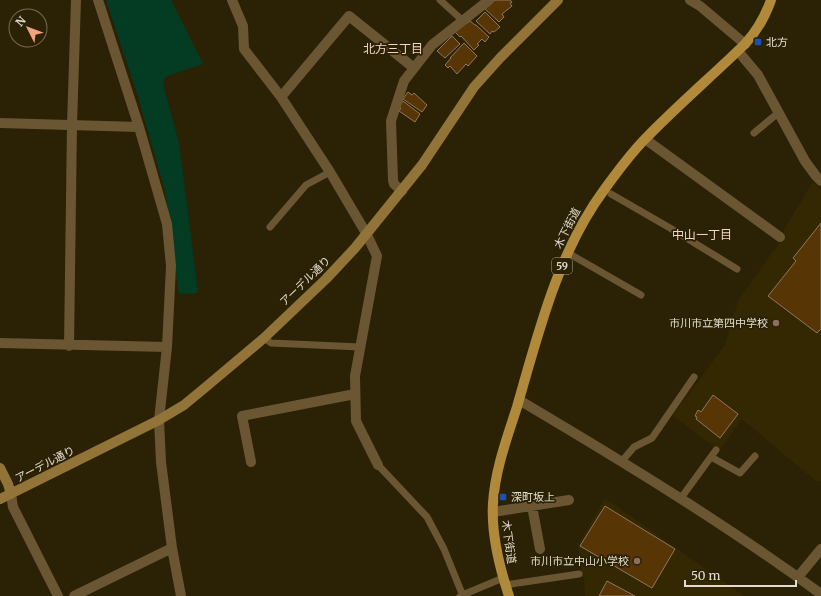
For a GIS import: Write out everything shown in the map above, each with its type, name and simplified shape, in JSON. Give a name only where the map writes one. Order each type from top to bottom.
[{"type":"main road","name":"木下街道","points":[[509,596],[504,582],[494,537],[493,503],[498,471],[548,306],[568,253],[593,205],[620,168],[644,139],[741,48],[757,30],[767,12],[771,0]]},
{"type":"street","points":[[69,346],[72,125],[76,0]]},
{"type":"street","points":[[98,0],[139,127],[167,224],[171,266],[167,347],[159,420],[161,462],[172,548],[181,596]]},
{"type":"street","points":[[232,0],[243,26],[244,49],[281,97],[330,172],[366,233],[376,256],[355,376],[356,421],[378,465]]},
{"type":"street","points":[[402,190],[394,184],[393,180],[392,121],[404,81],[432,45],[489,0]]},
{"type":"street","name":"アーデル通り","points":[[0,499],[159,420],[184,405],[264,338],[326,279],[422,165],[474,87],[500,58],[558,0]]},
{"type":"street","points":[[690,0],[700,6],[741,48],[758,75],[805,161],[821,181]]},
{"type":"street","points":[[281,97],[349,16],[414,68]]},
{"type":"street","points":[[0,123],[139,127]]},
{"type":"street","points":[[644,139],[780,236]]},
{"type":"street","points":[[0,343],[69,346],[167,347]]},
{"type":"street","points":[[251,462],[242,416],[356,394]]},
{"type":"street","points":[[519,400],[681,498],[821,594]]},
{"type":"street","points":[[0,468],[8,484],[13,507],[58,596]]},
{"type":"street","points":[[493,512],[569,500]]},
{"type":"street","points":[[532,506],[540,549]]},
{"type":"street","points":[[74,596],[172,548]]},
{"type":"street","points":[[798,578],[821,549]]},
{"type":"lane","points":[[440,0],[462,20]]},
{"type":"lane","points":[[754,132],[778,113]]},
{"type":"lane","points":[[270,227],[306,185],[330,172]]},
{"type":"lane","points":[[610,194],[670,228],[736,269]]},
{"type":"lane","points":[[568,253],[641,295]]},
{"type":"lane","points":[[264,338],[271,343],[360,347]]},
{"type":"lane","points":[[622,461],[634,447],[652,438],[694,377]]},
{"type":"lane","points":[[681,498],[716,450]]},
{"type":"lane","points":[[711,457],[740,474],[755,456]]},
{"type":"lane","points":[[378,465],[427,517],[444,549],[461,596],[504,582],[579,574]]},
{"type":"shaded area","name":"市川市立第四中学校","points":[[813,182],[821,190],[821,481],[817,482],[742,419],[719,451],[673,415],[725,345],[738,301],[784,236],[784,229]]},
{"type":"shaded area","name":"市川市立中山小学校","points":[[605,498],[744,596],[585,596],[584,577],[582,577],[578,545]]},
{"type":"green space","points":[[106,0],[171,0],[203,64],[167,76],[163,81],[179,143],[198,293],[179,294],[165,191],[137,93]]},
{"type":"building","points":[[495,0],[510,0],[512,2],[510,3],[512,6],[502,14],[504,17],[499,22],[485,9]]},
{"type":"building","points":[[485,12],[500,27],[494,32],[492,31],[490,34],[476,21]]},
{"type":"building","points":[[470,21],[489,37],[485,42],[482,39],[474,50],[461,36],[460,37],[455,32],[466,22],[468,23]]},
{"type":"building","points":[[452,36],[460,44],[445,58],[437,51]]},
{"type":"building","points":[[464,43],[477,56],[468,66],[466,64],[457,74],[450,66],[448,68],[445,65]]},
{"type":"building","points":[[408,92],[412,95],[414,93],[427,105],[422,112],[403,99]]},
{"type":"building","points":[[403,101],[420,114],[415,122],[399,111],[401,108],[399,107]]},
{"type":"building","points":[[821,223],[821,329],[817,333],[768,296],[796,261],[793,258]]},
{"type":"building","points":[[713,395],[738,414],[720,438],[696,419],[697,417],[695,416],[698,410],[701,412]]},
{"type":"building","points":[[605,506],[675,549],[652,588],[580,546]]},
{"type":"building","points":[[607,581],[635,596],[599,596]]},
{"type":"place","name":"北方","points":[[758,42]]},
{"type":"place","name":"市川市立第四中学校","points":[[776,323]]},
{"type":"place","name":"深町坂上","points":[[503,497]]},
{"type":"place","name":"市川市立中山小学校","points":[[637,561]]},
{"type":"district","name":"北方三丁目","points":[[393,49]]},
{"type":"district","name":"中山一丁目","points":[[702,235]]}]
